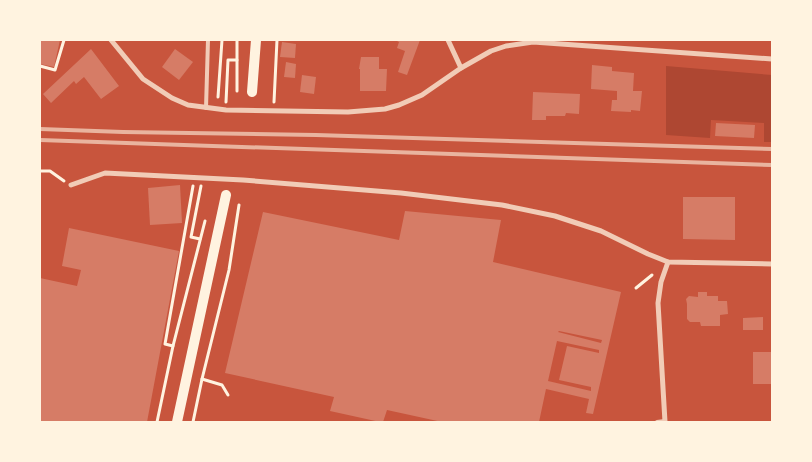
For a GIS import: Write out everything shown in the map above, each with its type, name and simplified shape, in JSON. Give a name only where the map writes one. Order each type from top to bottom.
[{"type":"main road","points":[[252,92],[256,40]]},
{"type":"main road","points":[[177,422],[226,194]]},
{"type":"street","points":[[111,40],[143,79],[172,98],[188,105],[226,110],[348,112],[385,109],[422,95],[461,68],[491,51],[506,46],[533,42],[772,59]]},
{"type":"street","points":[[448,40],[461,68]]},
{"type":"street","points":[[71,185],[105,174],[243,180],[400,192],[502,204],[556,216],[601,231],[668,262],[772,264]]},
{"type":"street","points":[[665,421],[658,303],[661,282],[668,262]]},
{"type":"lane","points":[[206,108],[208,40]]},
{"type":"lane","points":[[657,422],[665,421]]},
{"type":"path","points":[[40,66],[55,70],[64,40]]},
{"type":"path","points":[[217,109],[222,40]]},
{"type":"path","points":[[237,91],[238,40]]},
{"type":"path","points":[[274,110],[277,40]]},
{"type":"path","points":[[226,110],[228,60],[237,60]]},
{"type":"path","points":[[40,171],[50,171],[71,185]]},
{"type":"path","points":[[173,346],[165,344],[194,178]]},
{"type":"path","points":[[201,239],[191,237],[202,178]]},
{"type":"path","points":[[193,422],[229,270],[243,180]]},
{"type":"path","points":[[157,422],[173,346],[208,212]]},
{"type":"path","points":[[202,379],[222,385],[228,396]]},
{"type":"shaded area","points":[[666,66],[772,75],[772,142],[764,142],[764,123],[711,120],[710,138],[666,135]]},
{"type":"building","points":[[40,40],[60,40],[54,67],[40,64]]},
{"type":"building","points":[[395,40],[420,40],[407,75],[398,72],[405,51],[397,48],[399,42]]},
{"type":"building","points":[[282,42],[296,44],[295,58],[280,57]]},
{"type":"building","points":[[91,49],[119,86],[101,99],[84,77],[76,84],[74,81],[51,103],[43,94]]},
{"type":"building","points":[[175,49],[193,62],[179,80],[162,67]]},
{"type":"building","points":[[361,57],[379,57],[379,69],[387,69],[386,91],[360,91],[359,69]]},
{"type":"building","points":[[286,62],[296,64],[295,78],[284,77]]},
{"type":"building","points":[[592,65],[612,67],[612,71],[634,73],[633,91],[642,91],[640,111],[611,111],[612,100],[617,100],[617,91],[591,89]]},
{"type":"building","points":[[302,75],[316,77],[314,94],[300,92]]},
{"type":"building","points":[[533,92],[580,94],[579,114],[566,113],[565,116],[546,116],[546,120],[532,120]]},
{"type":"building","points":[[716,123],[755,125],[754,138],[715,136]]},
{"type":"building","points":[[180,185],[182,223],[150,225],[148,188]]},
{"type":"building","points":[[683,197],[735,197],[735,240],[683,239]]},
{"type":"building","points":[[405,211],[501,220],[493,262],[621,292],[593,414],[586,413],[589,399],[546,389],[539,422],[442,422],[387,410],[383,422],[380,422],[330,411],[334,397],[225,373],[263,212],[399,240]],"holes":[[[559,331],[602,340],[601,343]],[[557,341],[599,350],[599,353],[567,346],[559,380],[591,387],[591,391],[548,381]]]},
{"type":"building","points":[[69,228],[179,251],[147,422],[40,422],[40,278],[77,286],[81,270],[62,266]]},
{"type":"building","points":[[698,292],[707,292],[707,296],[718,296],[718,301],[727,301],[728,314],[720,315],[720,326],[701,326],[700,322],[690,322],[687,319],[686,299],[689,296],[698,297]]},
{"type":"building","points":[[763,317],[763,330],[743,330],[743,318]]},
{"type":"building","points":[[753,352],[772,352],[772,384],[753,384]]},
{"type":"railway","points":[[40,129],[316,135],[772,149]]},
{"type":"railway","points":[[40,140],[772,165]]}]
